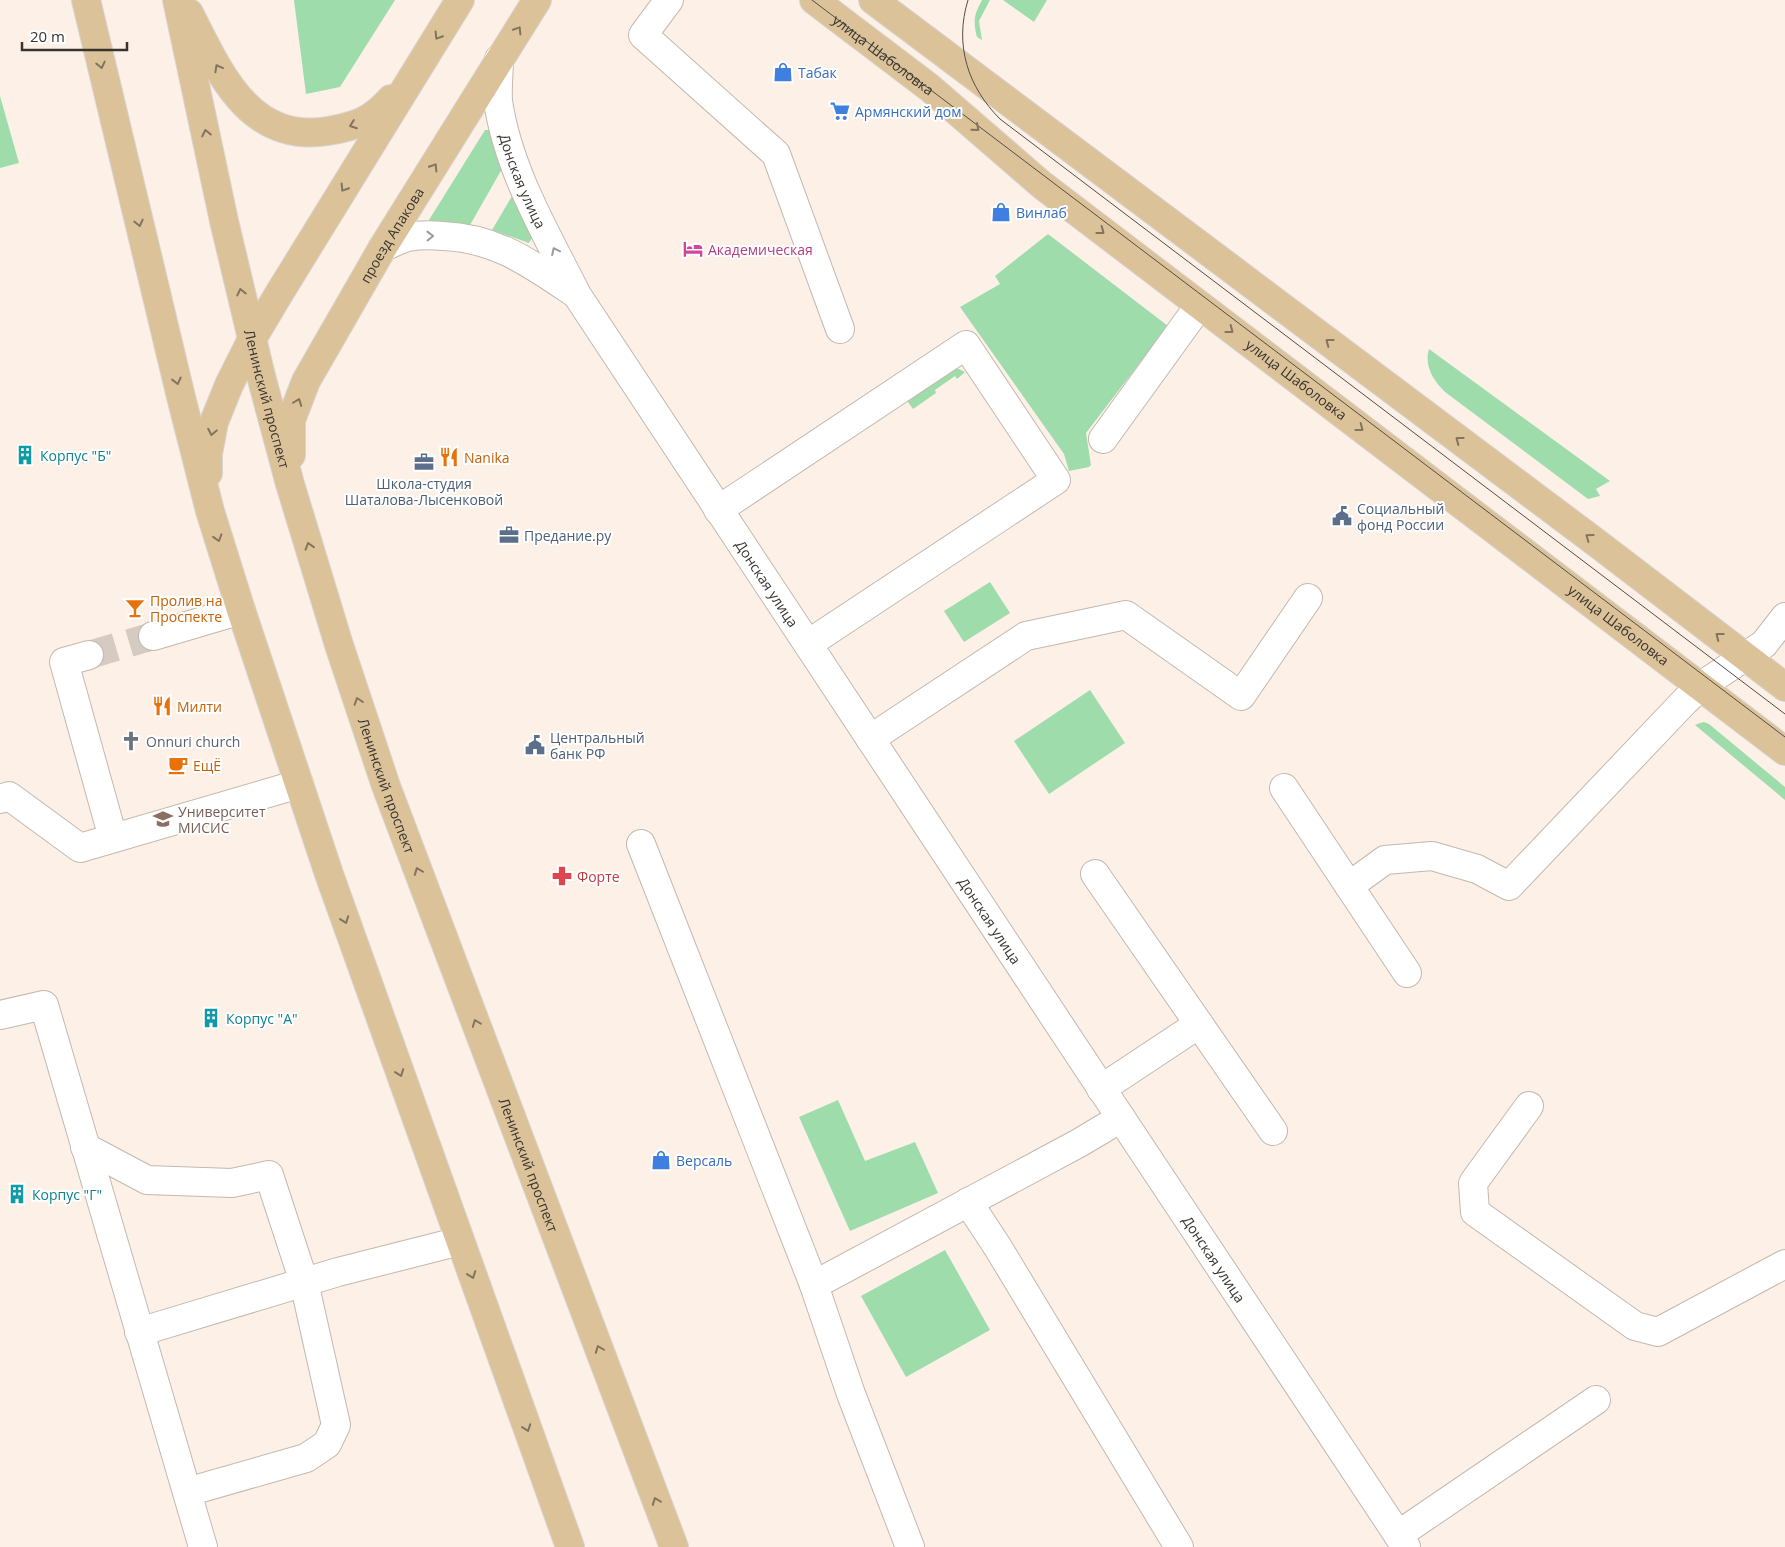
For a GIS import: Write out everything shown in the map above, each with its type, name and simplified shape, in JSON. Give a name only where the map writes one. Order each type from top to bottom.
[{"type":"main road","points":[[86,0],[149,267],[210,511],[329,874],[570,1547]]},
{"type":"main road","name":"Ленинский проспект","points":[[176,0],[252,340],[290,484],[339,645],[386,786],[674,1547]]},
{"type":"main road","points":[[183,0],[220,72],[237,97],[256,114],[275,126],[298,133],[323,132],[353,127],[378,112],[416,72]]},
{"type":"main road","points":[[210,511],[208,454],[214,422],[229,385],[252,340],[285,284],[460,0]]},
{"type":"main road","name":"проезд Апакова","points":[[290,484],[291,420],[306,382],[383,247],[537,0]]},
{"type":"main road","name":"улица Шаболовка","points":[[814,0],[930,88],[1042,185],[1785,751]]},
{"type":"main road","points":[[873,0],[1598,544],[1785,687]]},
{"type":"street","points":[[669,0],[643,35],[776,154],[840,329]]},
{"type":"street","name":"Донская улица","points":[[499,60],[498,99],[504,132],[518,172],[534,208],[577,294],[1120,1118],[1402,1541]]},
{"type":"street","name":"Донская улица","points":[[383,247],[407,237],[431,235],[460,236],[491,244],[532,264],[577,294]]},
{"type":"street","points":[[1103,439],[1199,306]]},
{"type":"street","points":[[718,510],[966,345],[1056,480],[808,644]]},
{"type":"street","points":[[870,739],[1026,636],[1126,615],[1241,696],[1308,598]]},
{"type":"street","points":[[154,636],[241,610]]},
{"type":"street","points":[[1349,886],[1385,860],[1432,856],[1477,869],[1509,886],[1701,686],[1764,644],[1785,617]]},
{"type":"street","points":[[89,655],[64,662],[113,838]]},
{"type":"street","points":[[0,799],[8,796],[80,848],[299,784]]},
{"type":"street","points":[[1284,788],[1407,972]]},
{"type":"street","points":[[641,844],[814,1285],[851,1394],[910,1547]]},
{"type":"street","points":[[1095,874],[1273,1131]]},
{"type":"street","points":[[0,1015],[44,1005],[203,1547]]},
{"type":"street","points":[[1101,1089],[1199,1024]]},
{"type":"street","points":[[1529,1106],[1473,1182],[1475,1212],[1635,1326],[1658,1332],[1785,1264]]},
{"type":"street","points":[[814,1285],[1079,1143],[1120,1118]]},
{"type":"street","points":[[86,1147],[147,1180],[232,1183],[269,1175],[304,1282],[336,1425],[327,1444],[306,1458],[187,1492]]},
{"type":"street","points":[[968,1202],[997,1246],[1180,1547]]},
{"type":"street","points":[[140,1332],[304,1282],[460,1241]]},
{"type":"street","points":[[1402,1541],[1596,1400]]},
{"type":"green space","points":[[294,0],[395,0],[340,87],[306,94]]},
{"type":"green space","points":[[982,0],[990,0],[979,21],[982,40],[977,37],[975,22]]},
{"type":"green space","points":[[1003,0],[1047,0],[1034,22]]},
{"type":"green space","points":[[0,96],[19,163],[0,168]]},
{"type":"green space","points":[[485,130],[489,130],[502,169],[470,225],[449,222],[432,223],[429,220]]},
{"type":"green space","points":[[512,196],[533,236],[529,243],[492,230]]},
{"type":"green space","points":[[1048,234],[1168,326],[1086,433],[1091,465],[1069,471],[1064,454],[960,307],[1000,284],[995,276]]},
{"type":"green space","points":[[1429,349],[1610,481],[1596,489],[1600,496],[1588,499],[1445,392],[1437,383],[1429,367]]},
{"type":"green space","points":[[953,366],[965,372],[957,379],[955,376],[935,390],[936,393],[913,409],[908,402],[909,396]]},
{"type":"green space","points":[[990,582],[1010,613],[964,642],[944,611]]},
{"type":"green space","points":[[1090,690],[1125,743],[1049,794],[1014,741]]},
{"type":"green space","points":[[1704,722],[1709,724],[1785,787],[1785,800],[1695,725]]},
{"type":"green space","points":[[838,1100],[865,1161],[915,1142],[938,1193],[850,1231],[799,1117]]},
{"type":"green space","points":[[945,1250],[990,1330],[906,1377],[861,1296]]},
{"type":"tunnel","points":[[89,655],[153,636]]},
{"type":"tram line","points":[[812,0],[1785,737]]},
{"type":"tram line","points":[[968,0],[963,33],[967,64],[972,79],[980,93],[1000,119],[1785,714]]},
{"type":"place","name":"Табак","points":[[783,72]]},
{"type":"place","name":"Армянский дом","points":[[840,111]]},
{"type":"place","name":"Винлаб","points":[[1001,212]]},
{"type":"place","name":"Академическая","points":[[693,249]]},
{"type":"place","name":"Корпус \"Б\"","points":[[25,455]]},
{"type":"place","name":"Nanika","points":[[449,457]]},
{"type":"place","name":"Школа-студия Шаталова-Лысенковой","points":[[424,462]]},
{"type":"place","name":"Социальный фонд России","points":[[1342,516]]},
{"type":"place","name":"Предание.ру","points":[[509,535]]},
{"type":"place","name":"Пролив на Проспекте","points":[[135,608]]},
{"type":"place","name":"Милти","points":[[162,706]]},
{"type":"place","name":"Onnuri church","points":[[131,741]]},
{"type":"place","name":"Центральный банк РФ","points":[[535,745]]},
{"type":"place","name":"ЕщЁ","points":[[178,765]]},
{"type":"place","name":"Университет МИСИС","points":[[163,819]]},
{"type":"place","name":"Форте","points":[[562,876]]},
{"type":"place","name":"Корпус \"А\"","points":[[211,1018]]},
{"type":"place","name":"Версаль","points":[[661,1160]]},
{"type":"place","name":"Корпус \"Г\"","points":[[17,1194]]}]
